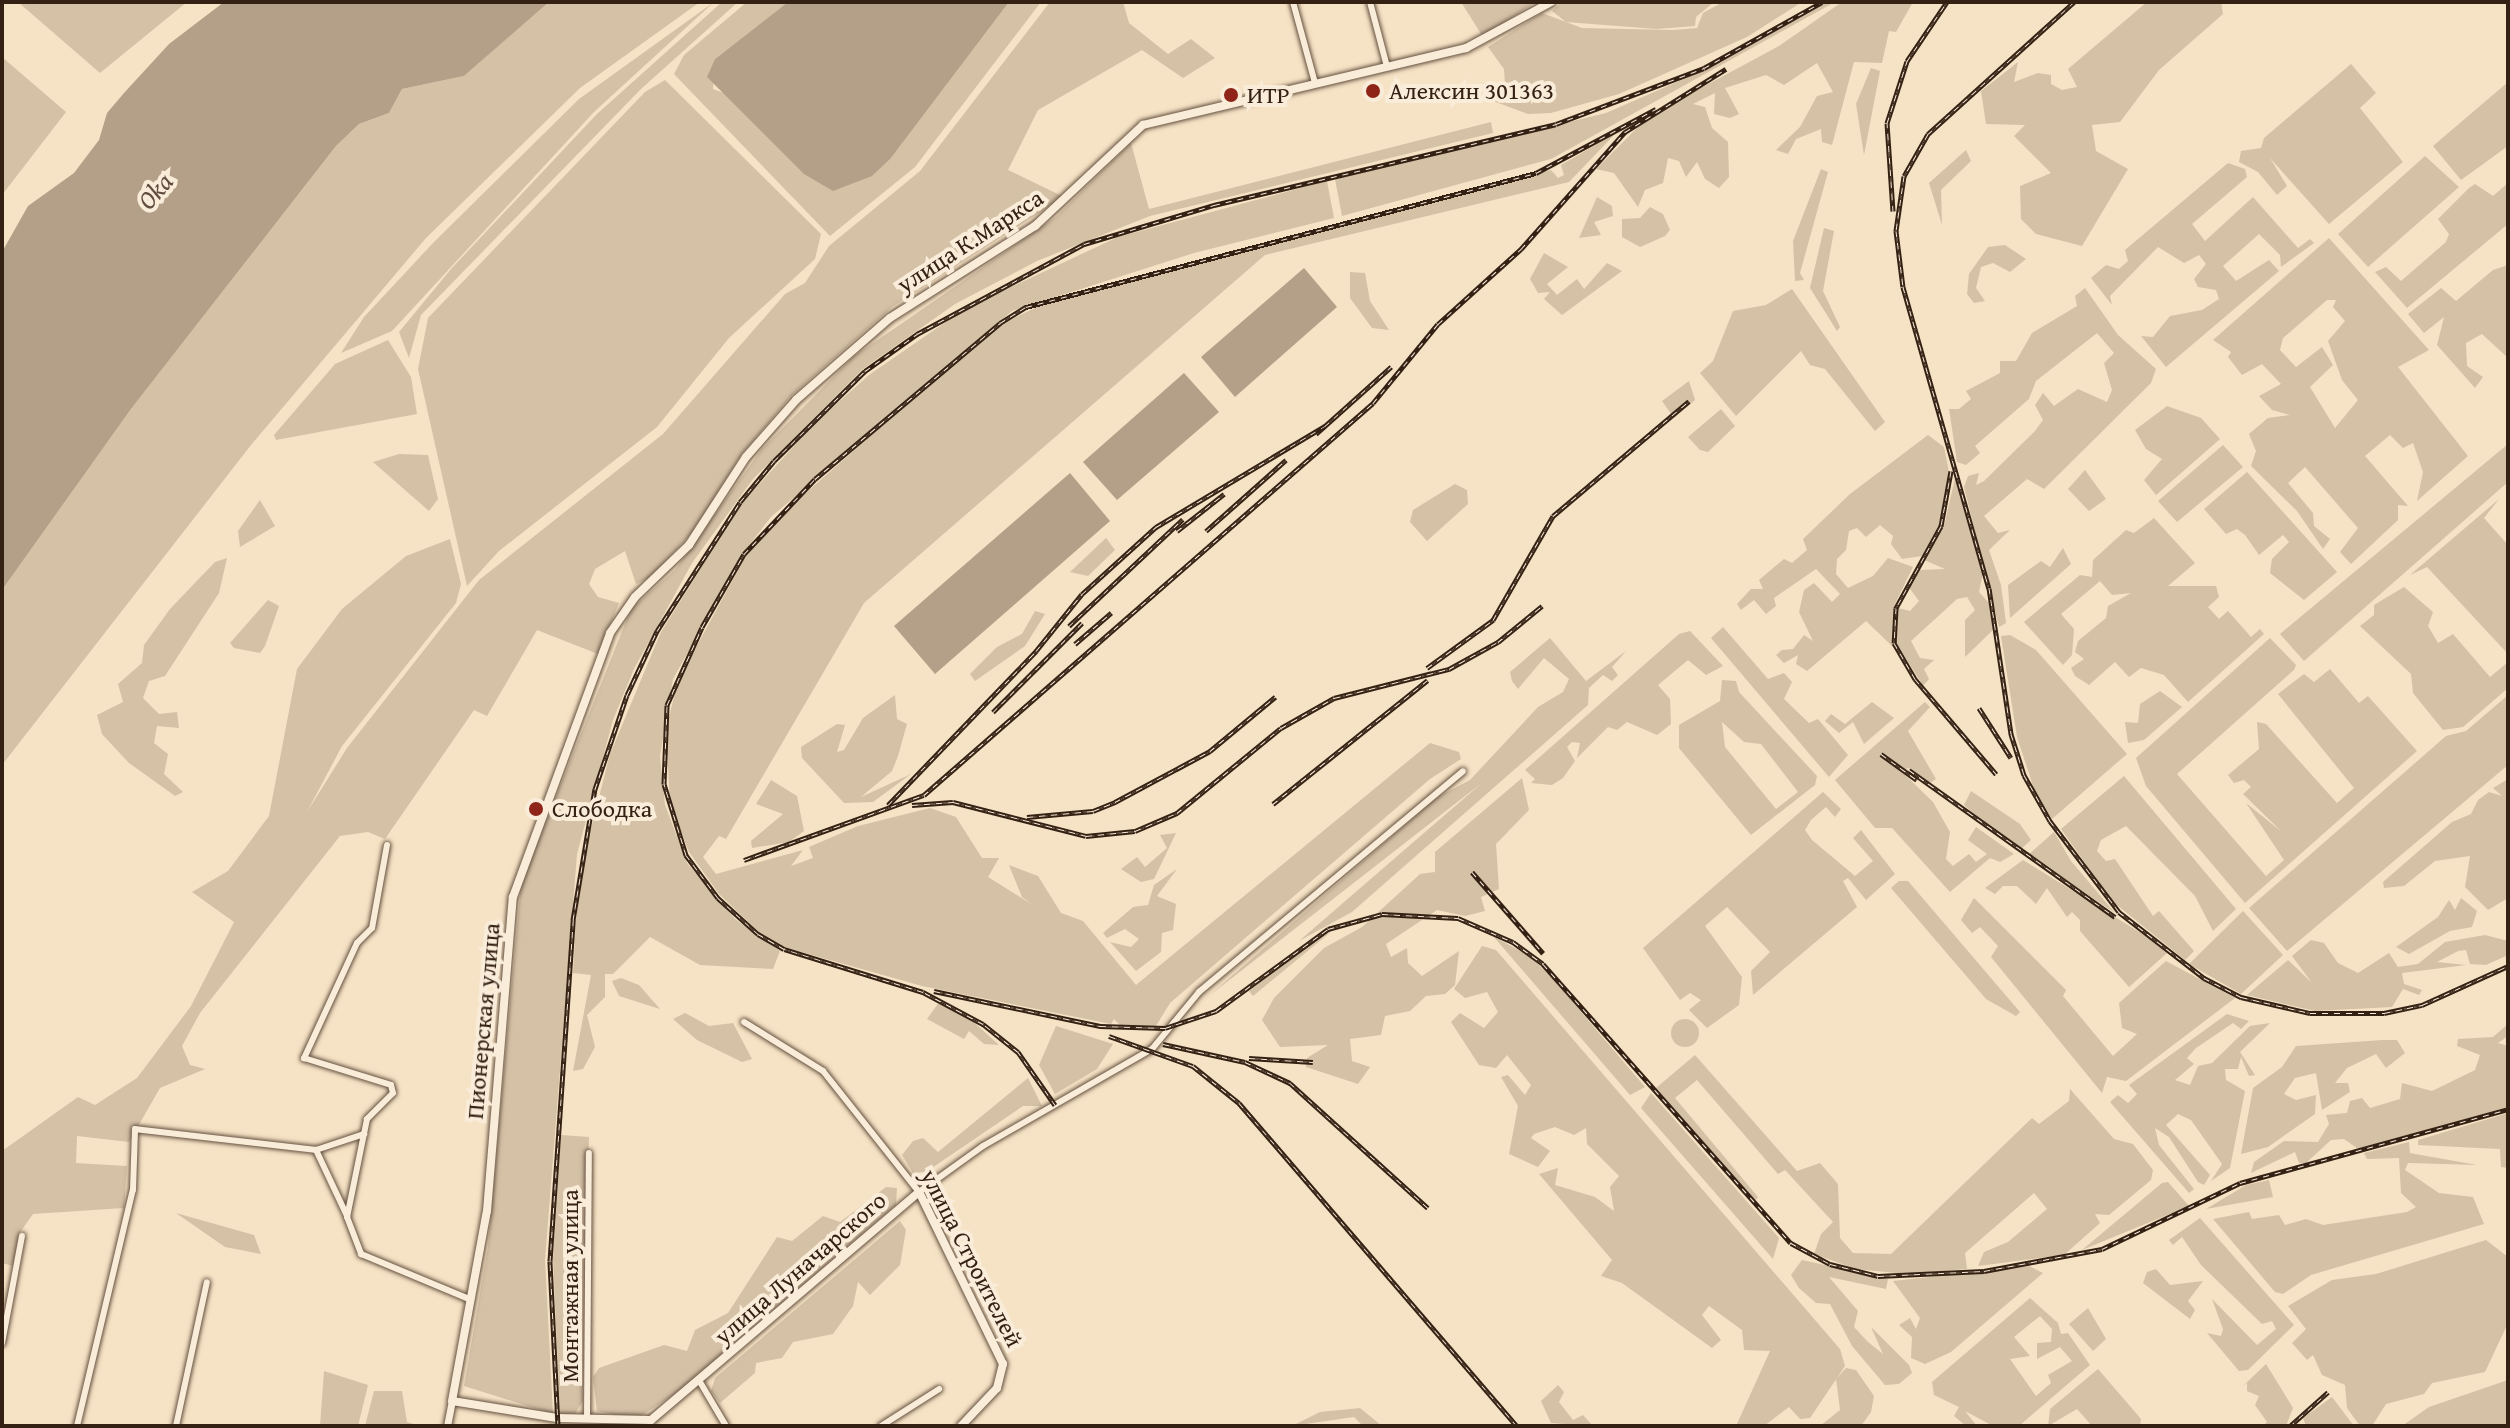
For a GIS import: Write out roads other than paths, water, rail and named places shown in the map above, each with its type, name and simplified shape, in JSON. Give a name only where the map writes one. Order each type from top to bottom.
[{"type":"main road","name":"улица К.Маркса","points":[[610,633],[635,597],[689,545],[746,457],[797,399],[890,318],[1035,226],[1143,125],[1466,48],[1551,2]]},
{"type":"main road","name":"Пионерская улица","points":[[452,1401],[487,1211],[513,897],[610,633]]},
{"type":"main road","name":"улица Луначарского","points":[[452,1401],[587,1419],[651,1420],[700,1382],[919,1192]]},
{"type":"main road","name":"улица Строителей","points":[[919,1192],[1003,1364],[997,1388],[961,1426]]},
{"type":"street","points":[[1293,2],[1315,83]]},
{"type":"street","points":[[1370,2],[1387,67]]},
{"type":"street","name":"улица Луначарского","points":[[919,1192],[983,1146],[1152,1049],[1183,1007],[1463,771]]},
{"type":"street","points":[[347,1217],[367,1119],[393,1093],[391,1085],[304,1058],[357,943],[372,928],[387,845]]},
{"type":"street","name":"улица Строителей","points":[[744,1022],[823,1071],[919,1192]]},
{"type":"street","points":[[77,1426],[133,1190],[135,1129],[316,1150],[364,1134]]},
{"type":"street","points":[[316,1150],[361,1254],[469,1299]]},
{"type":"street","name":"Монтажная улица","points":[[587,1419],[589,1153]]},
{"type":"street","points":[[2,1343],[22,1236]]},
{"type":"street","points":[[176,1426],[207,1282]]},
{"type":"street","points":[[700,1382],[726,1426]]},
{"type":"street","points":[[881,1426],[939,1389]]},
{"type":"street","name":"Пионерская улица","points":[[447,1426],[452,1401]]},
{"type":"water","name":"Oka","points":[[224,2],[549,2],[464,76],[402,89],[389,113],[359,124],[336,146],[131,409],[2,590],[2,252],[28,206],[74,173],[99,140],[107,113],[124,93],[169,44]]},
{"type":"water","points":[[788,2],[1009,2],[891,158],[872,176],[833,191],[804,174],[707,77],[715,59]]},
{"type":"water","points":[[1304,268],[1337,307],[1235,397],[1201,357]]},
{"type":"water","points":[[1184,373],[1219,412],[1117,500],[1083,462]]},
{"type":"water","points":[[1070,473],[1110,521],[935,674],[894,626]]},
{"type":"railway","points":[[558,1426],[550,1261],[573,920],[595,789],[627,695],[657,631],[740,502],[774,461],[865,371],[917,334],[1084,244],[1214,205],[1556,124],[1704,68],[1822,2]]},
{"type":"railway","points":[[1893,211],[1887,123],[1907,61],[1947,2]]},
{"type":"railway","points":[[2074,2],[1928,134],[1904,176],[1896,231],[1903,287],[1989,588],[2011,734],[2024,775],[2050,821],[2119,912],[2204,978],[2241,997],[2310,1013],[2384,1013],[2422,1005],[2508,966]]},
{"type":"railway","points":[[744,860],[924,795],[1373,403],[1438,324],[1521,249],[1625,132],[1726,69]]},
{"type":"railway","points":[[1055,1105],[1018,1052],[983,1024],[923,992],[784,949],[758,934],[718,898],[686,855],[664,784],[667,705],[702,627],[744,554],[815,479],[1000,323],[1026,307],[1536,173],[1656,109]]},
{"type":"railway","points":[[1316,434],[1391,367]]},
{"type":"railway","points":[[1427,668],[1493,620],[1553,516],[1689,401]]},
{"type":"railway","points":[[888,805],[1036,651],[1082,594],[1156,527],[1325,426]]},
{"type":"railway","points":[[1206,531],[1286,460]]},
{"type":"railway","points":[[1951,471],[1941,526],[1896,608],[1894,643],[1915,679],[1996,774]]},
{"type":"railway","points":[[1177,531],[1224,494]]},
{"type":"railway","points":[[1069,626],[1183,519]]},
{"type":"railway","points":[[912,805],[953,802],[1086,836],[1135,831],[1177,813],[1281,728],[1334,698],[1449,669],[1498,642],[1542,606]]},
{"type":"railway","points":[[1075,644],[1111,613]]},
{"type":"railway","points":[[993,712],[1082,623]]},
{"type":"railway","points":[[1273,804],[1428,680]]},
{"type":"railway","points":[[1027,817],[1093,811],[1115,802],[1210,751],[1275,697]]},
{"type":"railway","points":[[1979,708],[2011,758]]},
{"type":"railway","points":[[1881,754],[1917,780]]},
{"type":"railway","points":[[1909,770],[2115,917]]},
{"type":"railway","points":[[1472,872],[1543,953]]},
{"type":"railway","points":[[934,991],[1100,1026],[1165,1028],[1216,1011],[1328,929],[1382,914],[1458,918],[1513,942],[1543,964],[1791,1243],[1830,1264],[1878,1276],[1984,1271],[2102,1249],[2240,1183],[2508,1109]]},
{"type":"railway","points":[[1109,1036],[1193,1066],[1239,1103],[1517,1426]]},
{"type":"railway","points":[[1163,1044],[1245,1062],[1290,1083],[1428,1208]]},
{"type":"railway","points":[[1249,1058],[1313,1062]]},
{"type":"railway","points":[[2290,1426],[2328,1392]]},
{"type":"place","name":"Алексин 301363","points":[[1373,91]]},
{"type":"place","name":"ИТР","points":[[1231,95]]},
{"type":"place","name":"Слободка","points":[[536,809]]}]
